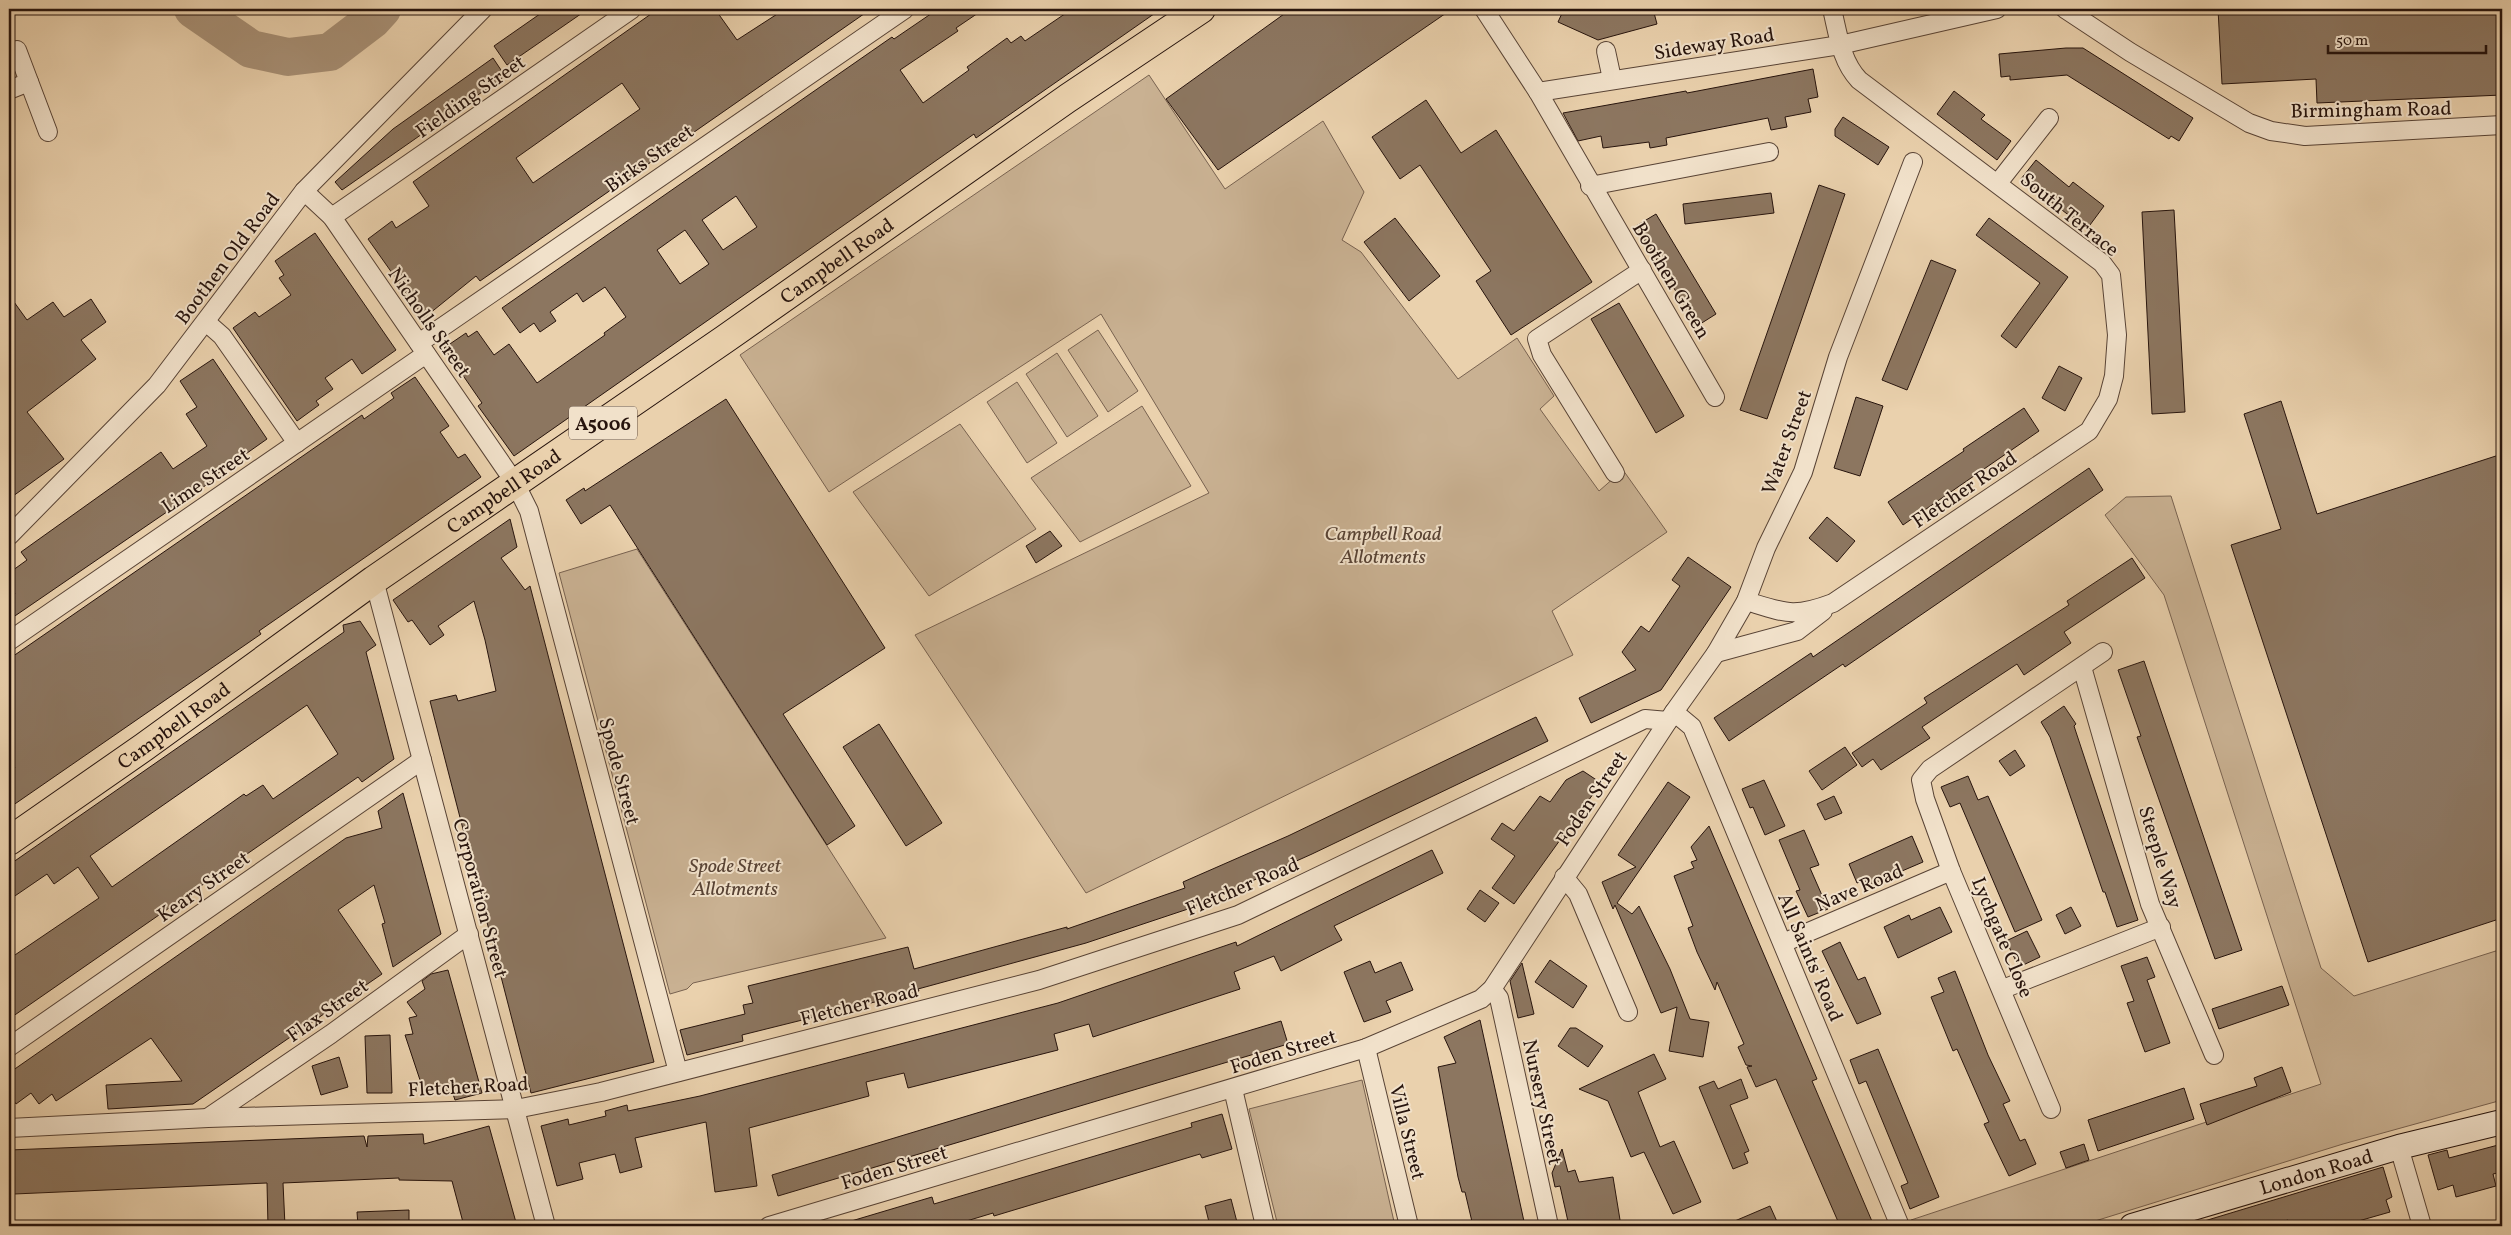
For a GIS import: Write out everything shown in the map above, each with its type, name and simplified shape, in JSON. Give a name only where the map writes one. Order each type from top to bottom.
[{"type":"main road","name":"Campbell Road","points":[[9,841],[144,748],[374,580],[725,339],[1068,98],[1201,9]]},
{"type":"main road","name":"London Road","points":[[2132,1226],[2183,1219],[2399,1146],[2502,1122]]},
{"type":"street","name":"Boothen Old Road","points":[[9,536],[157,385],[304,191],[483,9]]},
{"type":"street","name":"Fielding Street","points":[[332,217],[632,9]]},
{"type":"street","name":"Birks Street","points":[[422,349],[905,9]]},
{"type":"street","name":"Boothen Green","points":[[1484,9],[1538,92],[1590,186],[1642,270],[1715,396]]},
{"type":"street","name":"South Terrace","points":[[1832,9],[1840,45],[1849,70],[1858,80],[1998,183],[2102,263],[2111,275],[2117,335],[2114,376],[2108,399]]},
{"type":"street","name":"Sideway Road","points":[[1538,92],[1840,45],[1997,9]]},
{"type":"street","name":"Birmingham Road","points":[[2065,9],[2118,44],[2249,123],[2271,131],[2305,136],[2502,125]]},
{"type":"street","points":[[17,50],[48,132]]},
{"type":"street","points":[[1606,51],[1612,80]]},
{"type":"street","points":[[9,90],[29,82]]},
{"type":"street","name":"South Terrace","points":[[1998,183],[2049,118]]},
{"type":"street","points":[[1590,186],[1769,152]]},
{"type":"street","name":"Water Street","points":[[1671,716],[1716,653],[1746,601],[1766,548],[1803,472],[1838,357],[1913,162]]},
{"type":"street","name":"Nicholls Street","points":[[304,191],[332,217],[515,483]]},
{"type":"street","points":[[1614,473],[1542,356],[1537,339],[1642,270]]},
{"type":"street","points":[[206,322],[222,336],[297,443]]},
{"type":"street","name":"Lime Street","points":[[9,641],[297,443],[422,349]]},
{"type":"street","name":"Fletcher Road","points":[[1716,653],[1797,631],[1833,603],[2089,431],[2108,399]]},
{"type":"street","name":"Spode Street","points":[[515,483],[529,511],[678,1072]]},
{"type":"street","name":"Corporation Street","points":[[374,580],[546,1226]]},
{"type":"street","name":"Fletcher Road","points":[[1746,601],[1785,613],[1808,612],[1833,603]]},
{"type":"street","points":[[2082,667],[2103,652]]},
{"type":"street","name":"Lychgate Close","points":[[2051,1109],[2003,989],[1951,870],[1925,799],[1921,780],[1930,769],[2082,667]]},
{"type":"street","name":"Steeple Way","points":[[2082,667],[2150,904],[2214,1055]]},
{"type":"street","name":"Fletcher Road","points":[[9,1128],[208,1118],[516,1109],[602,1092],[1039,980],[1238,915],[1645,719],[1671,716]]},
{"type":"street","name":"Foden Street","points":[[769,1226],[1366,1048],[1481,999],[1492,989],[1671,716]]},
{"type":"street","name":"All Saints' Road","points":[[1671,716],[1692,727],[1900,1226]]},
{"type":"street","name":"Keary Street","points":[[9,1047],[422,760]]},
{"type":"street","name":"Nave Road","points":[[1783,943],[1951,870]]},
{"type":"street","points":[[1564,877],[1578,894],[1628,1012]]},
{"type":"street","points":[[2003,989],[2161,927]]},
{"type":"street","name":"Flax Street","points":[[208,1118],[331,1034],[469,934]]},
{"type":"street","name":"Nursery Street","points":[[1492,989],[1499,998],[1549,1226]]},
{"type":"street","name":"Villa Street","points":[[1366,1048],[1409,1226]]},
{"type":"street","points":[[1233,1089],[1265,1226]]},
{"type":"street","points":[[2399,1146],[2422,1226]]},
{"type":"green space","name":"Campbell Road Allotments","points":[[1149,75],[1225,189],[1323,121],[1364,192],[1342,240],[1361,252],[1458,379],[1517,338],[1554,396],[1540,409],[1599,491],[1623,470],[1667,532],[1552,611],[1573,655],[1086,893],[915,635],[1209,493],[1101,314],[829,492],[740,355]]},
{"type":"green space","points":[[1098,330],[1138,391],[1108,412],[1068,350]]},
{"type":"green space","points":[[1057,353],[1098,416],[1067,437],[1026,374]]},
{"type":"green space","points":[[1017,382],[1057,443],[1027,463],[987,402]]},
{"type":"green space","points":[[1142,406],[1191,486],[1080,542],[1031,478]]},
{"type":"green space","points":[[960,424],[1036,529],[929,596],[853,492]]},
{"type":"green space","points":[[2171,496],[2321,968],[2354,996],[2502,949],[2502,1100],[2343,1144],[2079,1226],[1914,1226],[1911,1220],[2321,1084],[2164,595],[2105,515],[2126,497]]},
{"type":"green space","name":"Spode Street Allotments","points":[[637,549],[886,938],[693,983],[687,989],[670,994],[559,573]]},
{"type":"green space","points":[[1362,1080],[1395,1226],[1278,1226],[1249,1109]]},
{"type":"building","points":[[547,9],[588,9],[507,65],[494,46]]},
{"type":"building","points":[[658,9],[715,9],[737,40],[785,9],[871,9],[480,281],[476,276],[424,318],[368,239],[392,221],[396,228],[429,206],[413,182]],"holes":[[[622,83],[640,109],[533,183],[516,158]]]},
{"type":"building","points":[[938,9],[984,9],[956,28],[958,31],[900,70],[923,103],[969,70],[967,67],[1007,38],[1011,43],[1021,36],[1025,41],[1072,9],[1161,9],[976,138],[974,134],[514,456],[478,406],[482,403],[444,348],[466,333],[468,337],[477,331],[494,355],[509,344],[537,383],[605,335],[604,333],[626,317],[605,287],[583,302],[577,293],[550,312],[556,321],[540,332],[534,323],[520,333],[502,308],[892,37],[894,39]],"holes":[[[736,196],[757,227],[723,250],[702,220]],[[685,230],[709,264],[680,284],[657,250]]]},
{"type":"building","points":[[1291,9],[1452,9],[1218,170],[1166,99]]},
{"type":"building","points":[[1564,9],[1653,9],[1657,24],[1598,40],[1558,22]]},
{"type":"building","points":[[2218,9],[2502,9],[2502,95],[2317,103],[2316,79],[2222,84]]},
{"type":"building","points":[[2083,48],[2193,118],[2179,141],[2171,136],[2169,139],[2067,75],[2010,80],[2010,76],[2001,77],[1999,54]]},
{"type":"building","points":[[493,58],[505,76],[342,190],[335,182],[393,129]]},
{"type":"building","points":[[1813,69],[1818,97],[1808,99],[1811,112],[1785,117],[1787,127],[1771,130],[1768,118],[1666,138],[1667,145],[1650,148],[1649,142],[1603,148],[1601,136],[1578,141],[1563,113],[1686,91],[1687,93]]},
{"type":"building","points":[[1954,91],[1985,115],[1981,119],[2011,141],[1997,160],[1937,114]]},
{"type":"building","points":[[1426,100],[1461,153],[1496,130],[1592,282],[1511,335],[1476,281],[1491,271],[1420,165],[1400,179],[1372,137]]},
{"type":"building","points":[[1843,117],[1889,147],[1878,165],[1835,136],[1835,129]]},
{"type":"building","points":[[2036,160],[2069,187],[2073,182],[2104,206],[2087,229],[2021,179]]},
{"type":"building","points":[[1819,185],[1845,194],[1767,419],[1740,410]]},
{"type":"building","points":[[1771,193],[1774,213],[1685,224],[1683,204]]},
{"type":"building","points":[[2174,210],[2185,412],[2152,414],[2142,212]]},
{"type":"building","points":[[1656,214],[1716,314],[1697,326],[1636,226]]},
{"type":"building","points":[[1395,218],[1440,276],[1409,301],[1364,242]]},
{"type":"building","points":[[1989,218],[2068,277],[2016,348],[2001,336],[2040,283],[1976,235]]},
{"type":"building","points":[[315,233],[396,350],[362,374],[352,359],[325,378],[333,389],[316,401],[319,405],[297,421],[233,328],[255,312],[259,317],[291,295],[279,278],[284,275],[275,261]]},
{"type":"building","points":[[1931,260],[1956,270],[1907,390],[1882,380]]},
{"type":"building","points":[[9,295],[27,320],[53,302],[64,317],[91,299],[106,322],[81,340],[96,359],[27,412],[64,459],[9,499]]},
{"type":"building","points":[[1619,303],[1684,416],[1656,433],[1591,319]]},
{"type":"building","points":[[213,359],[267,439],[213,477],[215,479],[9,620],[9,598],[15,594],[9,585],[9,573],[27,560],[21,552],[161,452],[173,469],[207,446],[186,414],[197,407],[180,381]]},
{"type":"building","points":[[2059,366],[2082,378],[2065,411],[2042,398]]},
{"type":"building","points":[[415,377],[449,426],[440,432],[458,458],[465,454],[481,477],[259,631],[261,634],[9,808],[9,772],[15,768],[9,758],[9,659],[362,415],[364,419],[394,398],[391,393]]},
{"type":"building","points":[[1856,397],[1883,406],[1860,476],[1834,468]]},
{"type":"building","points":[[726,399],[885,648],[783,714],[855,826],[827,845],[610,505],[581,524],[566,500],[584,488],[585,491]]},
{"type":"building","points":[[2281,401],[2317,514],[2502,454],[2502,918],[2368,962],[2231,545],[2281,529],[2244,414]]},
{"type":"building","points":[[2024,408],[2039,431],[1903,525],[1888,502]]},
{"type":"building","points":[[2089,468],[2103,490],[1845,667],[1843,664],[1729,741],[1714,718],[1811,653],[1813,657]]},
{"type":"building","points":[[1827,517],[1855,541],[1837,562],[1809,538]]},
{"type":"building","points":[[510,519],[517,547],[501,558],[525,590],[530,586],[654,1062],[531,1093],[430,701],[456,695],[458,701],[496,691],[485,640],[474,601],[438,626],[444,635],[430,645],[412,620],[408,622],[393,600]]},
{"type":"building","points":[[1050,531],[1062,546],[1036,563],[1026,546]]},
{"type":"building","points":[[1688,557],[1731,587],[1661,690],[1591,723],[1579,698],[1636,670],[1622,652],[1641,626],[1649,632],[1680,586],[1672,580]]},
{"type":"building","points":[[2132,558],[2145,578],[2064,632],[2071,643],[2024,675],[2017,664],[1922,727],[1930,738],[1881,770],[1873,759],[1862,767],[1852,753],[1927,703],[1924,698],[2069,605],[2067,601]]},
{"type":"building","points":[[360,621],[376,645],[366,652],[394,759],[362,782],[358,777],[9,1019],[9,959],[99,898],[78,867],[54,884],[47,874],[9,900],[9,865],[344,632],[343,625]],"holes":[[[307,705],[338,754],[273,799],[263,785],[246,796],[244,794],[112,887],[90,856]]]},
{"type":"building","points":[[2144,661],[2242,950],[2215,959],[2137,737],[2141,736],[2118,670]]},
{"type":"building","points":[[2064,706],[2076,724],[2074,726],[2138,920],[2117,927],[2105,892],[2103,892],[2050,737],[2041,722]]},
{"type":"building","points":[[1536,717],[1548,741],[1312,854],[1194,907],[1086,943],[918,989],[919,991],[742,1035],[743,1041],[687,1055],[680,1030],[745,1014],[743,1005],[753,1003],[748,986],[908,947],[914,969],[1067,927],[1067,929],[1185,888],[1183,882],[1288,836]]},
{"type":"building","points":[[879,724],[942,823],[906,846],[843,747]]},
{"type":"building","points":[[1845,747],[1857,765],[1822,790],[1809,771]]},
{"type":"building","points":[[2015,750],[2025,766],[2010,776],[1999,761]]},
{"type":"building","points":[[1583,771],[1601,783],[1514,904],[1492,888],[1515,856],[1491,839],[1502,823],[1514,831],[1540,796],[1550,802],[1566,780]]},
{"type":"building","points":[[1968,776],[1978,800],[1988,796],[2042,920],[2015,932],[1960,803],[1950,807],[1941,787]]},
{"type":"building","points":[[1764,780],[1785,826],[1765,835],[1753,807],[1750,808],[1742,789]]},
{"type":"building","points":[[1668,782],[1690,797],[1617,903],[1632,914],[1639,906],[1670,969],[1690,1019],[1709,1022],[1703,1057],[1669,1051],[1677,1007],[1661,1013],[1615,905],[1613,909],[1602,882],[1636,867],[1618,855]]},
{"type":"building","points":[[403,793],[441,934],[393,967],[382,924],[385,923],[374,885],[338,910],[382,974],[193,1104],[108,1109],[106,1085],[182,1081],[151,1038],[56,1101],[52,1094],[39,1104],[31,1093],[16,1104],[9,1093],[9,1073],[346,838],[382,828],[378,811]]},
{"type":"building","points":[[1834,796],[1842,813],[1825,820],[1817,804]]},
{"type":"building","points":[[1709,826],[1817,1079],[1812,1081],[1874,1226],[1840,1226],[1776,1079],[1756,1087],[1747,1067],[1752,1066],[1746,1065],[1738,1047],[1744,1044],[1717,982],[1715,990],[1697,952],[1688,928],[1693,926],[1674,876],[1694,868],[1691,862],[1697,860],[1691,847]]},
{"type":"building","points":[[1804,830],[1819,865],[1810,868],[1828,909],[1808,917],[1796,891],[1800,890],[1779,840]]},
{"type":"building","points":[[1912,836],[1923,862],[1867,886],[1865,880],[1857,883],[1849,864]]},
{"type":"building","points":[[1432,850],[1443,873],[1334,926],[1342,940],[1281,971],[1274,956],[1234,972],[1240,989],[1093,1037],[1089,1024],[1054,1034],[1058,1050],[908,1088],[904,1073],[866,1082],[869,1096],[749,1128],[757,1186],[715,1192],[706,1122],[635,1138],[642,1167],[620,1173],[615,1154],[579,1163],[583,1179],[557,1186],[541,1126],[568,1119],[569,1125],[606,1116],[605,1111],[627,1105],[628,1111],[700,1096],[1058,1003],[1236,942],[1237,946]]},
{"type":"building","points":[[1480,890],[1499,903],[1485,922],[1467,909]]},
{"type":"building","points":[[1940,907],[1952,932],[1898,958],[1884,927],[1909,915],[1911,920]]},
{"type":"building","points":[[2071,907],[2081,926],[2065,934],[2056,915]]},
{"type":"building","points":[[2027,931],[2040,957],[2019,967],[2006,941]]},
{"type":"building","points":[[1840,942],[1858,980],[1865,977],[1881,1014],[1857,1024],[1822,951]]},
{"type":"building","points":[[2147,957],[2155,977],[2147,980],[2170,1043],[2145,1052],[2127,1003],[2134,1001],[2121,966]]},
{"type":"building","points":[[1550,960],[1587,986],[1573,1008],[1535,982]]},
{"type":"building","points":[[1370,961],[1375,973],[1401,962],[1413,990],[1386,1001],[1391,1012],[1364,1022],[1344,972]]},
{"type":"building","points":[[1522,963],[1534,1014],[1518,1018],[1510,981]]},
{"type":"building","points":[[448,970],[482,1093],[455,1100],[452,1091],[424,1092],[405,1035],[413,1034],[409,1018],[417,1016],[407,1002],[425,989],[422,981],[431,974]]},
{"type":"building","points":[[1955,971],[1988,1055],[2010,1101],[2003,1104],[2020,1141],[2025,1139],[2036,1164],[2009,1176],[1984,1124],[1989,1122],[1957,1049],[1953,1051],[1931,997],[1944,992],[1938,978]]},
{"type":"building","points":[[2282,986],[2289,1005],[2219,1029],[2212,1009]]},
{"type":"building","points":[[1480,1020],[1525,1226],[1473,1226],[1465,1192],[1462,1192],[1458,1177],[1438,1067],[1456,1063],[1444,1037]]},
{"type":"building","points":[[1281,1021],[1288,1044],[778,1196],[772,1175]]},
{"type":"building","points":[[1570,1028],[1576,1028],[1603,1046],[1588,1067],[1558,1046]]},
{"type":"building","points":[[390,1035],[392,1093],[367,1093],[365,1036]]},
{"type":"building","points":[[1878,1049],[1939,1197],[1910,1209],[1901,1186],[1908,1183],[1866,1081],[1859,1084],[1850,1060]]},
{"type":"building","points":[[1654,1054],[1666,1079],[1638,1092],[1660,1147],[1674,1141],[1701,1202],[1673,1214],[1644,1152],[1631,1157],[1608,1101],[1579,1089]]},
{"type":"building","points":[[339,1057],[348,1087],[321,1095],[312,1066]]},
{"type":"building","points":[[2282,1067],[2291,1092],[2207,1125],[2200,1104],[2257,1086],[2254,1078]]},
{"type":"building","points":[[1741,1079],[1748,1098],[1730,1105],[1749,1151],[1744,1153],[1748,1163],[1733,1169],[1699,1087],[1714,1081],[1718,1089]]},
{"type":"building","points":[[2184,1088],[2194,1119],[2098,1151],[2088,1120]]},
{"type":"building","points":[[1222,1114],[1232,1149],[1202,1158],[1200,1154],[994,1216],[993,1213],[950,1226],[849,1226],[848,1222],[932,1197],[934,1204],[1192,1127],[1191,1123]]},
{"type":"building","points":[[489,1126],[517,1226],[464,1226],[452,1181],[399,1180],[399,1178],[283,1183],[285,1226],[268,1226],[267,1183],[14,1194],[14,1180],[9,1180],[9,1150],[364,1136],[367,1147],[368,1136],[423,1134],[424,1144]]},
{"type":"building","points":[[2084,1144],[2089,1160],[2066,1168],[2060,1152]]},
{"type":"building","points":[[2502,1144],[2502,1172],[2493,1174],[2496,1186],[2456,1197],[2453,1185],[2438,1190],[2428,1155],[2447,1150],[2449,1158]]},
{"type":"building","points":[[1562,1149],[1568,1172],[1575,1170],[1579,1182],[1613,1177],[1621,1226],[1569,1226],[1560,1186],[1555,1187],[1552,1173]]},
{"type":"building","points":[[2383,1167],[2392,1197],[2386,1200],[2390,1212],[2355,1222],[2356,1226],[2290,1226],[2288,1220],[2265,1226],[2202,1226],[2201,1222]]},
{"type":"building","points":[[1231,1199],[1238,1226],[1210,1226],[1205,1206]]},
{"type":"building","points":[[1770,1206],[1779,1226],[1723,1226]]},
{"type":"building","points":[[409,1210],[409,1226],[358,1226],[357,1212]]},
{"type":"waterway","points":[[193,9],[251,49],[288,57],[330,52],[372,20],[382,9]]}]
